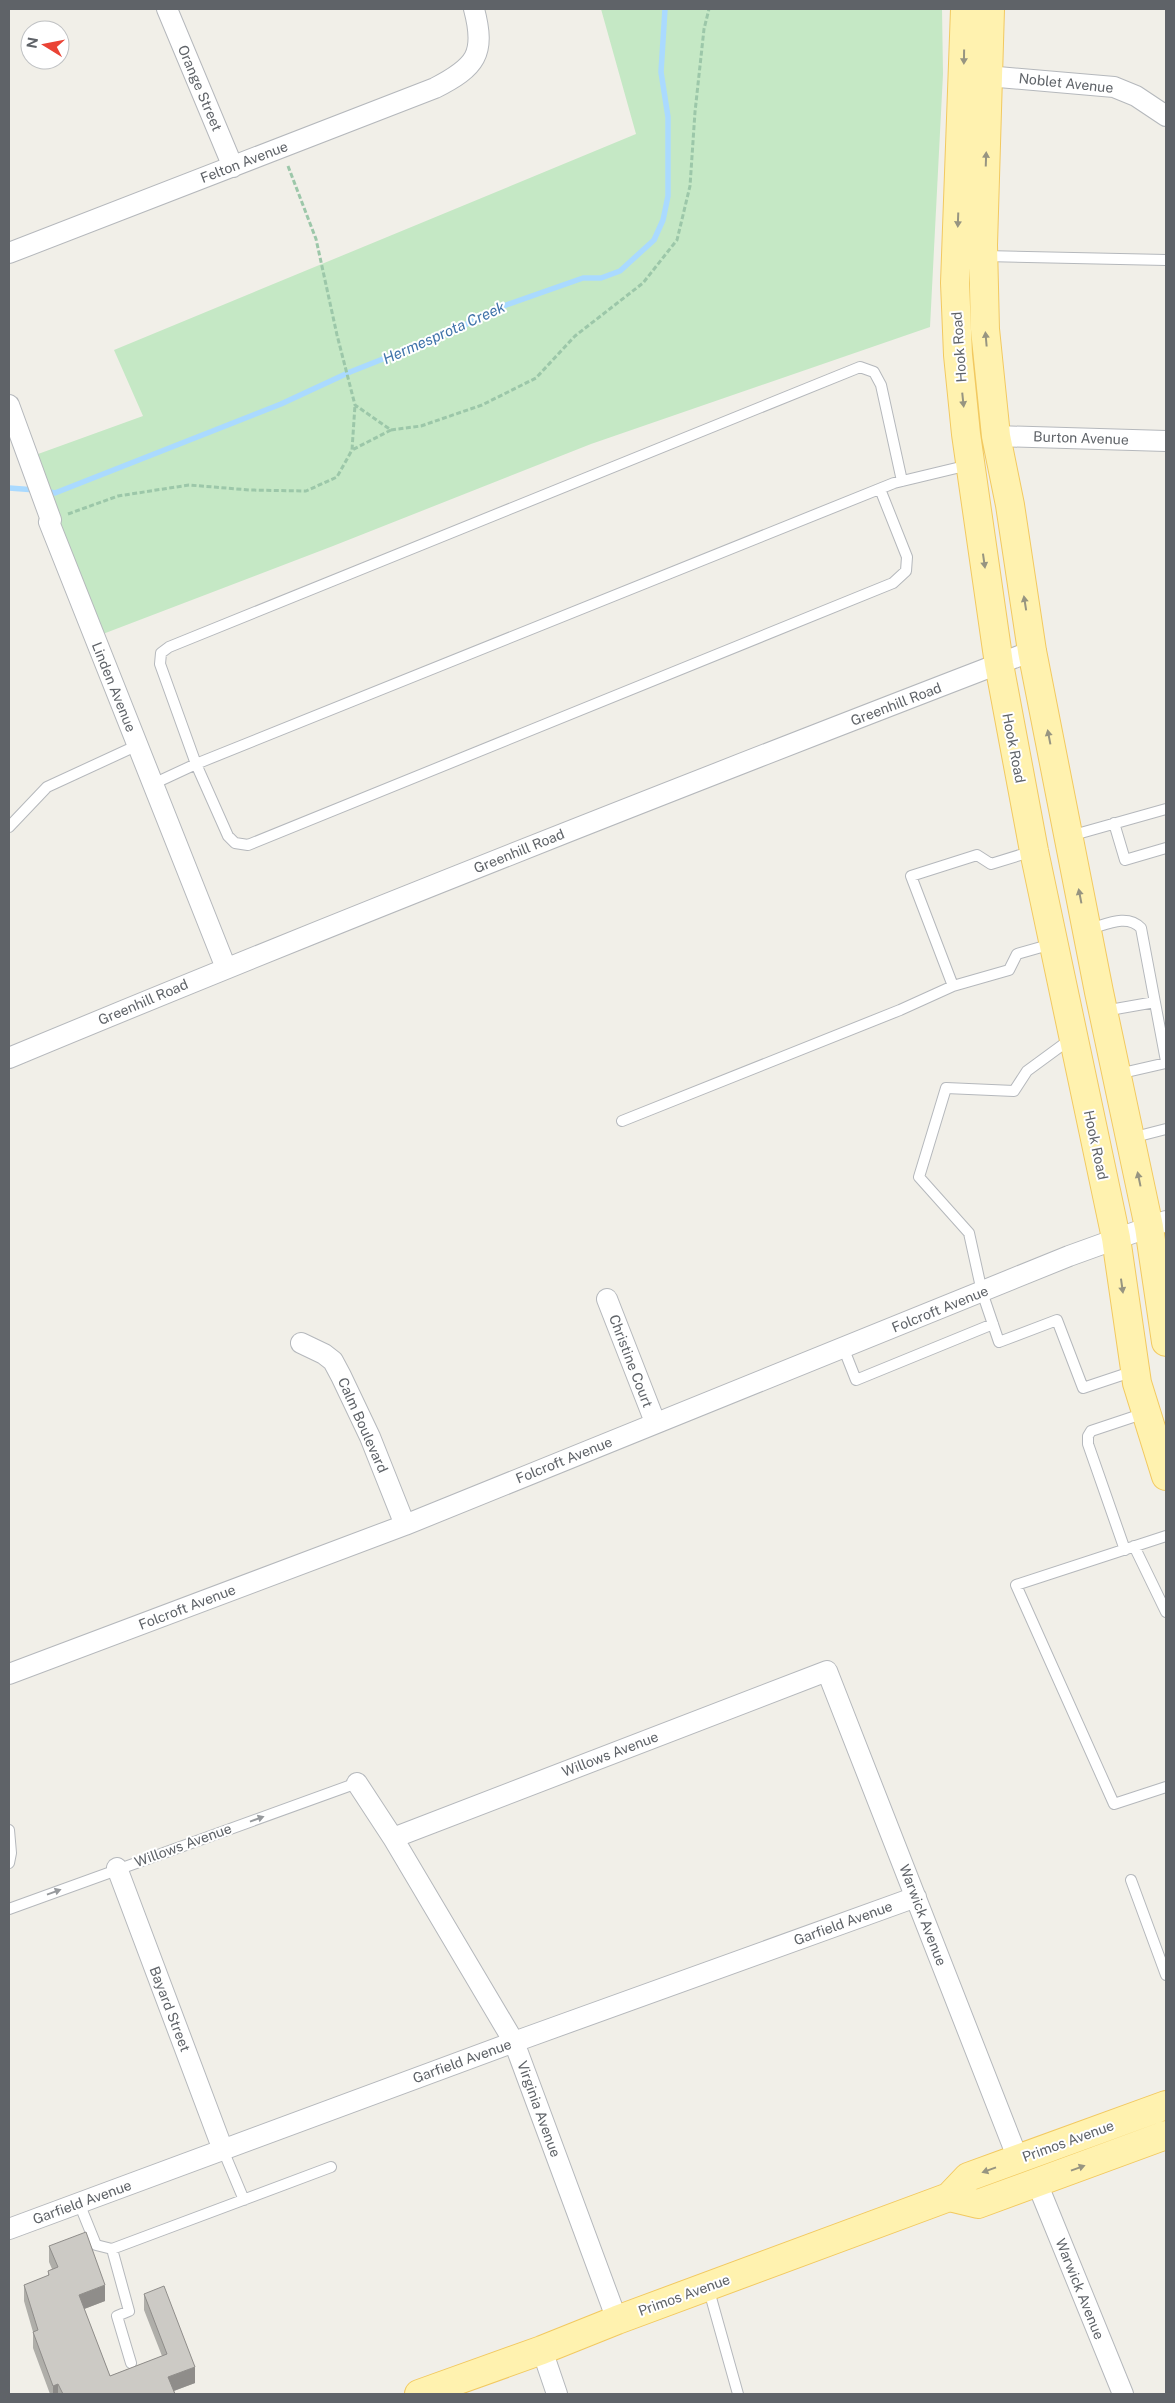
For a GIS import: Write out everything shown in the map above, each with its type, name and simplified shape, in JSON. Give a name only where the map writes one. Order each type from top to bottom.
[{"type":"main road","name":"Hook Road","points":[[964,9],[956,283],[958,355],[970,465],[999,664],[1052,944],[1116,1238],[1135,1371],[1145,1412],[1166,1476]]},
{"type":"main road","name":"Hook Road","points":[[990,9],[983,256],[985,329],[996,436],[1010,505],[1032,651],[1103,1011],[1130,1138],[1158,1224],[1166,1342]]},
{"type":"main road","name":"Primos Avenue","points":[[419,2394],[542,2350],[707,2286],[949,2197],[968,2178],[1166,2104]]},
{"type":"main road","name":"Primos Avenue","points":[[949,2197],[978,2204],[1166,2135]]},
{"type":"street","name":"Orange Street","points":[[167,9],[233,166]]},
{"type":"street","name":"Felton Avenue","points":[[9,253],[435,88],[465,71],[473,62],[480,45],[480,30],[474,9]]},
{"type":"street","name":"Noblet Avenue","points":[[987,76],[1114,87],[1136,96],[1166,116]]},
{"type":"street","name":"Linden Avenue","points":[[9,405],[51,520],[49,522],[226,968]]},
{"type":"street","name":"Burton Avenue","points":[[996,436],[1166,441]]},
{"type":"street","name":"Greenhill Road","points":[[9,1058],[226,968],[612,814],[1032,651]]},
{"type":"street","name":"Folcroft Avenue","points":[[9,1674],[405,1525],[655,1422],[1116,1238],[1158,1224]]},
{"type":"street","name":"Christine Court","points":[[607,1299],[655,1422]]},
{"type":"street","name":"Calm Boulevard","points":[[301,1343],[324,1354],[333,1361],[342,1376],[370,1437],[405,1525]]},
{"type":"street","name":"Willows Avenue","points":[[393,1838],[827,1671]]},
{"type":"street","name":"Warwick Avenue","points":[[827,1671],[1018,2159]]},
{"type":"street","name":"Virginia Avenue","points":[[357,1783],[393,1838],[514,2042],[617,2320]]},
{"type":"street","name":"Bayard Street","points":[[117,1868],[223,2150]]},
{"type":"street","name":"Garfield Avenue","points":[[9,2229],[514,2042],[916,1897]]},
{"type":"street","name":"Warwick Avenue","points":[[1037,2183],[1123,2394]]},
{"type":"street","points":[[542,2350],[557,2394]]},
{"type":"lane","points":[[983,256],[1166,260]]},
{"type":"lane","points":[[880,489],[906,557],[906,571],[893,583],[248,845],[235,843],[228,836],[196,764],[160,664],[161,653],[169,647],[860,367],[874,372],[882,385],[902,481]]},
{"type":"lane","points":[[153,784],[196,764],[880,489],[902,481],[970,465]]},
{"type":"lane","points":[[9,827],[46,787],[138,745]]},
{"type":"lane","points":[[1069,836],[1166,809]]},
{"type":"lane","points":[[1114,824],[1125,860],[1166,848]]},
{"type":"lane","points":[[954,986],[910,876],[977,855],[991,864],[1034,851]]},
{"type":"lane","points":[[1087,929],[1127,919],[1136,922],[1141,928],[1166,1062],[1117,1074]]},
{"type":"lane","points":[[622,1121],[900,1010],[954,986],[1009,970],[1017,954],[1052,944]]},
{"type":"lane","points":[[1103,1011],[1155,1002]]},
{"type":"lane","points":[[1072,1037],[1027,1071],[1014,1091],[946,1088],[918,1177],[969,1233],[982,1292],[999,1342],[1057,1320],[1083,1388],[1135,1371]]},
{"type":"lane","points":[[1130,1138],[1166,1129]]},
{"type":"lane","points":[[843,1347],[856,1380],[993,1324]]},
{"type":"lane","points":[[1145,1412],[1091,1431],[1088,1436],[1088,1444],[1129,1548],[1166,1612]]},
{"type":"lane","points":[[1166,1536],[1016,1585],[1114,1804],[1166,1787]]},
{"type":"lane","name":"Willows Avenue","points":[[9,1909],[117,1868],[357,1783]]},
{"type":"lane","points":[[9,1830],[11,1853],[9,1863]]},
{"type":"lane","points":[[1130,1880],[1166,1975]]},
{"type":"lane","points":[[223,2150],[244,2200]]},
{"type":"lane","points":[[79,2203],[96,2245],[112,2249],[331,2167]]},
{"type":"lane","points":[[112,2249],[128,2311],[118,2316],[131,2363]]},
{"type":"lane","points":[[707,2286],[738,2394]]},
{"type":"path","points":[[352,450],[390,430],[422,426],[482,406],[536,378],[575,336],[643,283],[677,240],[690,186],[695,112],[704,30],[709,9]]},
{"type":"path","points":[[51,520],[118,496],[189,485],[249,490],[306,491],[337,477],[352,450],[355,405],[336,334],[316,239],[288,166]]},
{"type":"path","points":[[355,405],[390,430]]},
{"type":"green space","points":[[601,9],[942,9],[943,74],[930,327],[591,444],[95,637],[27,458],[143,416],[114,350],[636,134]]},
{"type":"building","points":[[86,2232],[105,2285],[79,2295],[110,2376],[167,2354],[144,2294],[164,2286],[195,2367],[168,2377],[175,2394],[63,2394],[58,2384],[53,2386],[33,2332],[38,2330],[24,2285],[49,2275],[48,2271],[58,2267],[49,2246]]},
{"type":"waterway","name":"Hermesprota Creek","points":[[46,491],[55,493],[281,404],[350,372],[446,334],[506,305],[583,278],[601,278],[620,271],[654,240],[663,220],[668,196],[668,117],[661,72],[665,9]]},
{"type":"waterway","name":"Hermesprota Creek","points":[[9,488],[36,490]]}]
